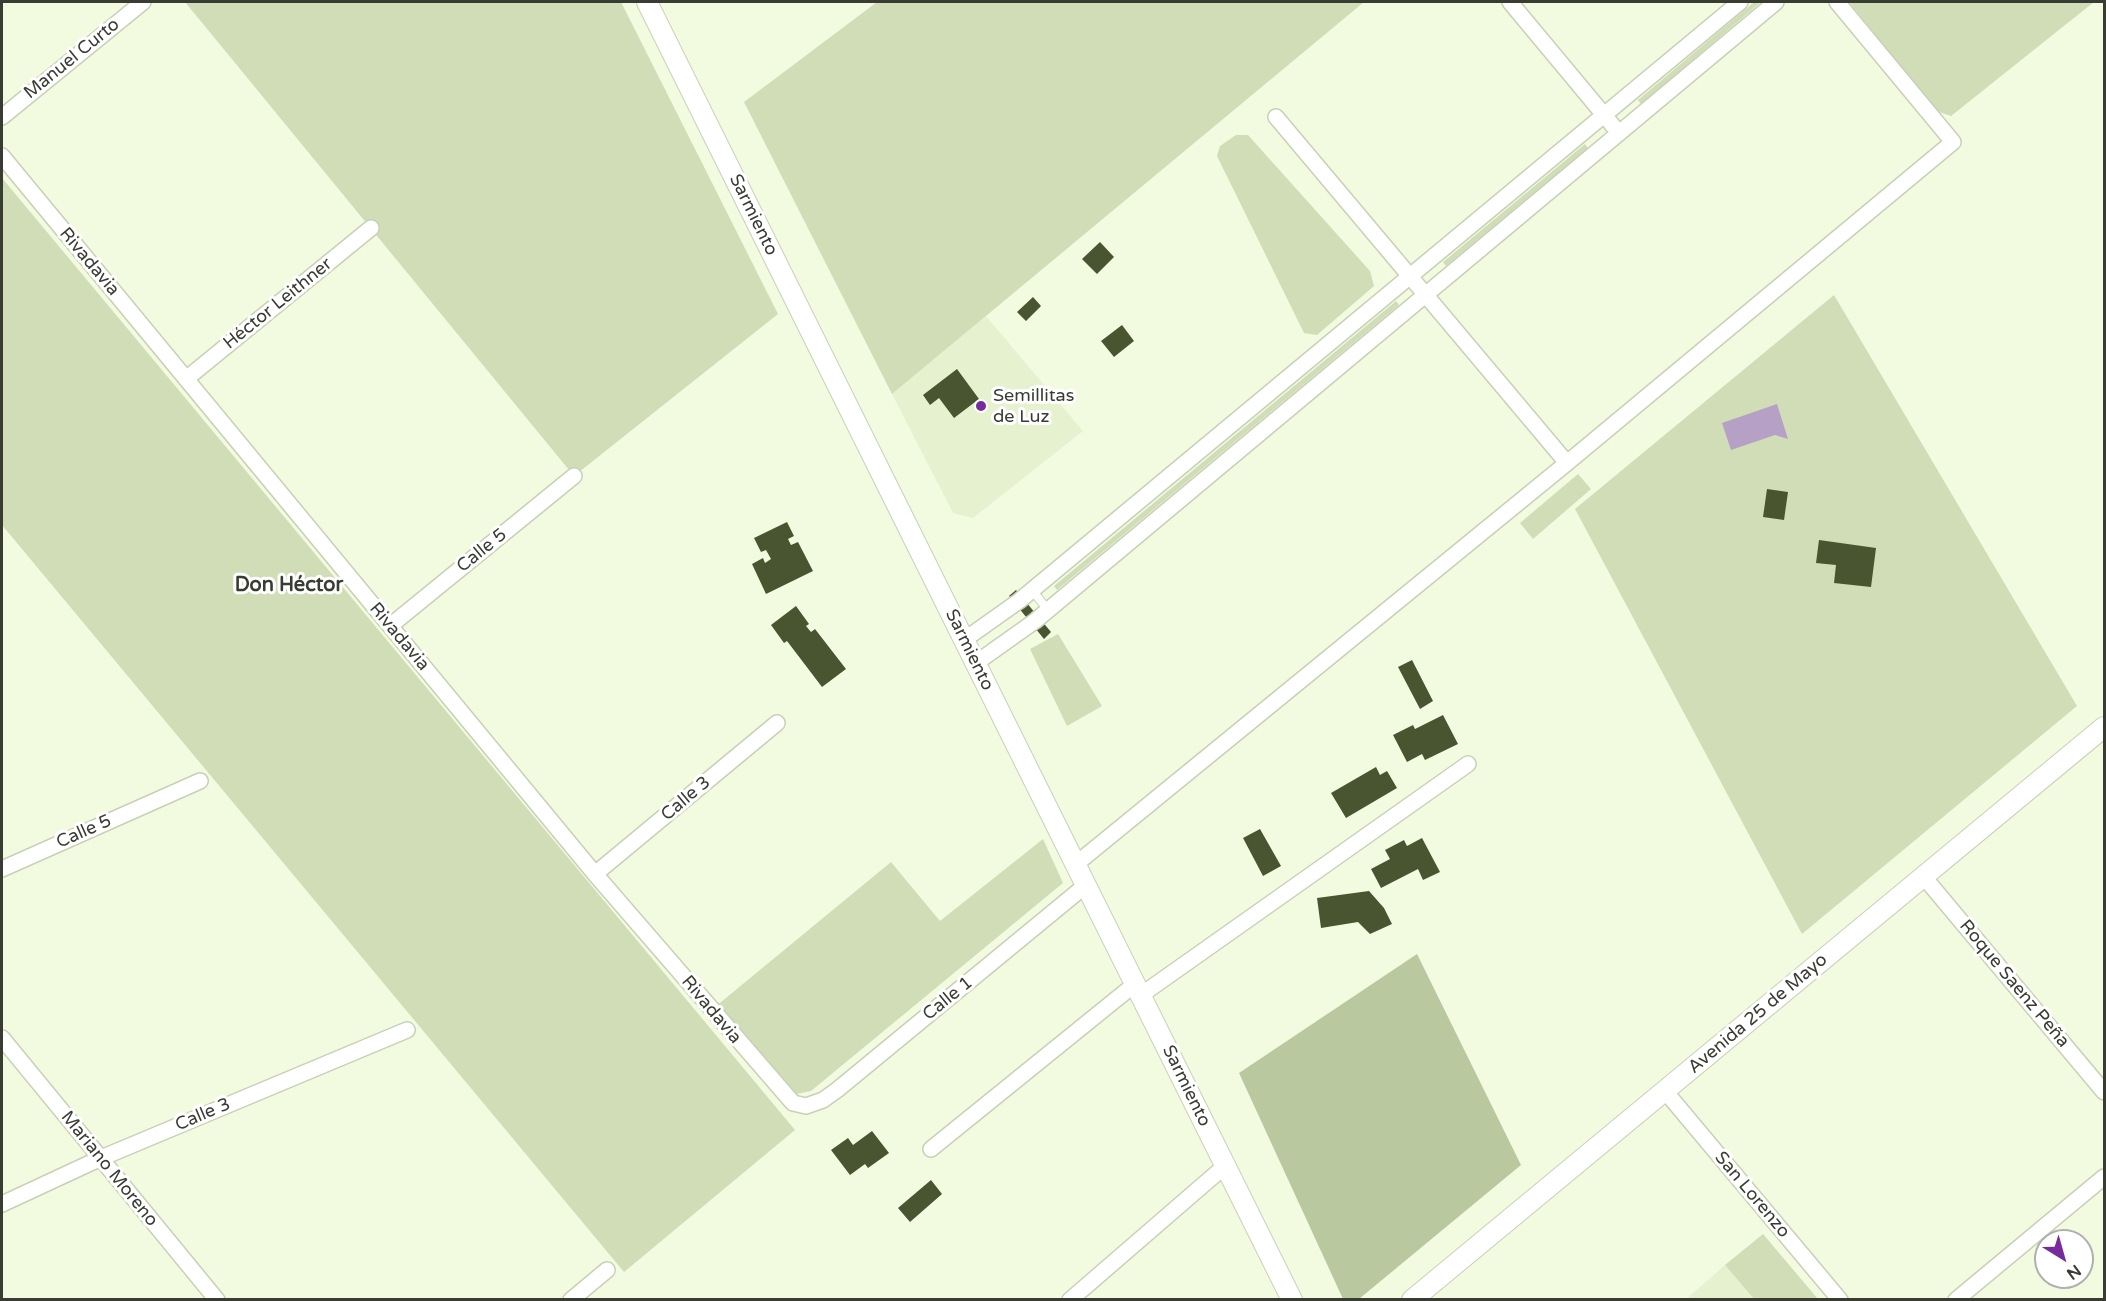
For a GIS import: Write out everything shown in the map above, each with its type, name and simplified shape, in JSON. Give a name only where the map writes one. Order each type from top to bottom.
[{"type":"street","name":"Manuel Curto","points":[[2,117],[143,2]]},
{"type":"street","name":"Sarmiento","points":[[647,2],[1292,1299]]},
{"type":"street","points":[[1510,2],[1618,133]]},
{"type":"street","points":[[964,640],[1032,590],[1740,2]]},
{"type":"street","points":[[976,663],[1048,610],[1776,2]]},
{"type":"street","points":[[1076,864],[1567,463],[1953,142],[1837,2]]},
{"type":"street","points":[[1276,117],[1567,463]]},
{"type":"street","name":"Rivadavia","points":[[2,156],[595,874],[780,1092],[792,1102],[806,1106]]},
{"type":"street","name":"Héctor Leithner","points":[[186,379],[371,228]]},
{"type":"street","name":"Calle 5","points":[[390,626],[574,476]]},
{"type":"street","name":"Calle 3","points":[[595,874],[777,723]]},
{"type":"street","name":"Avenida 25 de Mayo","points":[[1412,1299],[2104,727]]},
{"type":"street","points":[[931,1149],[1138,989],[1468,764]]},
{"type":"street","name":"Calle 5","points":[[2,869],[200,781]]},
{"type":"street","name":"Roque Saenz Peña","points":[[1924,877],[2104,1092]]},
{"type":"street","name":"Calle 1","points":[[806,1106],[823,1100],[837,1090],[1086,885]]},
{"type":"street","name":"Calle 3","points":[[2,1203],[101,1158],[406,1030]]},
{"type":"street","name":"Mariano Moreno","points":[[2,1038],[217,1299]]},
{"type":"street","name":"San Lorenzo","points":[[1665,1091],[1840,1299]]},
{"type":"street","points":[[1070,1299],[1225,1166]]},
{"type":"street","points":[[1956,1299],[2104,1177]]},
{"type":"street","points":[[572,1299],[607,1270]]},
{"type":"lane","points":[[1032,590],[1048,610]]},
{"type":"shaded area","points":[[185,2],[621,2],[778,314],[574,476]]},
{"type":"shaded area","points":[[877,2],[1364,2],[892,394],[744,102]]},
{"type":"shaded area","points":[[1754,2],[1761,2],[1641,104],[1638,100]]},
{"type":"shaded area","points":[[1849,2],[2094,2],[1951,116],[1936,111]]},
{"type":"shaded area","points":[[1236,135],[1248,135],[1370,271],[1374,286],[1317,335],[1304,333],[1217,156],[1220,146]]},
{"type":"shaded area","points":[[1585,144],[1588,148],[1446,266],[1443,262]]},
{"type":"shaded area","points":[[2,178],[795,1130],[624,1272],[2,525]]},
{"type":"shaded area","points":[[1834,295],[2077,706],[1802,934],[1575,509]]},
{"type":"shaded area","points":[[1396,301],[1399,305],[1057,590],[1054,586]]},
{"type":"shaded area","name":"Semillitas de Luz","points":[[986,316],[1083,431],[973,518],[953,513],[892,394]]},
{"type":"shaded area","points":[[1777,404],[1788,439],[1775,435],[1731,450],[1722,423]]},
{"type":"shaded area","points":[[1578,474],[1591,489],[1533,539],[1520,523]]},
{"type":"shaded area","points":[[1058,634],[1102,706],[1067,726],[1030,649]]},
{"type":"shaded area","points":[[1043,839],[1063,883],[811,1091],[797,1094],[782,1088],[715,1007],[891,862],[940,921]]},
{"type":"shaded area","points":[[1417,954],[1521,1165],[1359,1299],[1343,1299],[1239,1073]]},
{"type":"shaded area","points":[[1763,1234],[1818,1299],[1754,1299],[1725,1265]]},
{"type":"shaded area","points":[[1725,1265],[1754,1299],[1685,1300]]},
{"type":"building","points":[[1100,242],[1114,257],[1097,274],[1082,259]]},
{"type":"building","points":[[1033,297],[1041,306],[1026,321],[1017,312]]},
{"type":"building","points":[[1122,325],[1134,341],[1114,357],[1101,341]]},
{"type":"building","points":[[957,369],[979,399],[954,418],[939,398],[930,405],[923,395]]},
{"type":"building","points":[[1767,489],[1788,492],[1784,520],[1763,517]]},
{"type":"building","points":[[787,522],[794,536],[788,539],[791,545],[798,542],[813,571],[766,594],[752,564],[763,558],[765,563],[771,559],[766,550],[761,552],[754,538]]},
{"type":"building","points":[[1819,540],[1876,548],[1871,587],[1834,583],[1836,565],[1816,563]]},
{"type":"building","points":[[1016,590],[1051,632],[1044,639],[1009,596]]},
{"type":"building","points":[[796,606],[809,624],[806,626],[811,632],[815,629],[846,669],[822,687],[787,641],[784,643],[771,625]]},
{"type":"building","points":[[1412,660],[1433,701],[1420,709],[1398,667]]},
{"type":"building","points":[[1443,715],[1458,744],[1425,760],[1422,754],[1407,762],[1393,735],[1413,725],[1415,729]]},
{"type":"building","points":[[1376,767],[1380,775],[1387,771],[1397,788],[1346,818],[1331,793]]},
{"type":"building","points":[[1260,829],[1281,866],[1263,876],[1243,838]]},
{"type":"building","points":[[1422,838],[1440,872],[1423,880],[1418,869],[1381,888],[1371,869],[1390,859],[1385,850],[1404,840],[1407,846]]},
{"type":"building","points":[[1369,891],[1384,908],[1392,924],[1370,934],[1358,922],[1321,928],[1317,898]]},
{"type":"building","points":[[872,1131],[889,1153],[868,1168],[865,1164],[850,1175],[831,1150],[848,1138],[853,1145]]},
{"type":"building","points":[[931,1180],[942,1194],[910,1222],[898,1208]]},
{"type":"place","name":"Semillitas de Luz","points":[[981,406]]},
{"type":"district","name":"Don Héctor","points":[[289,586]]}]
